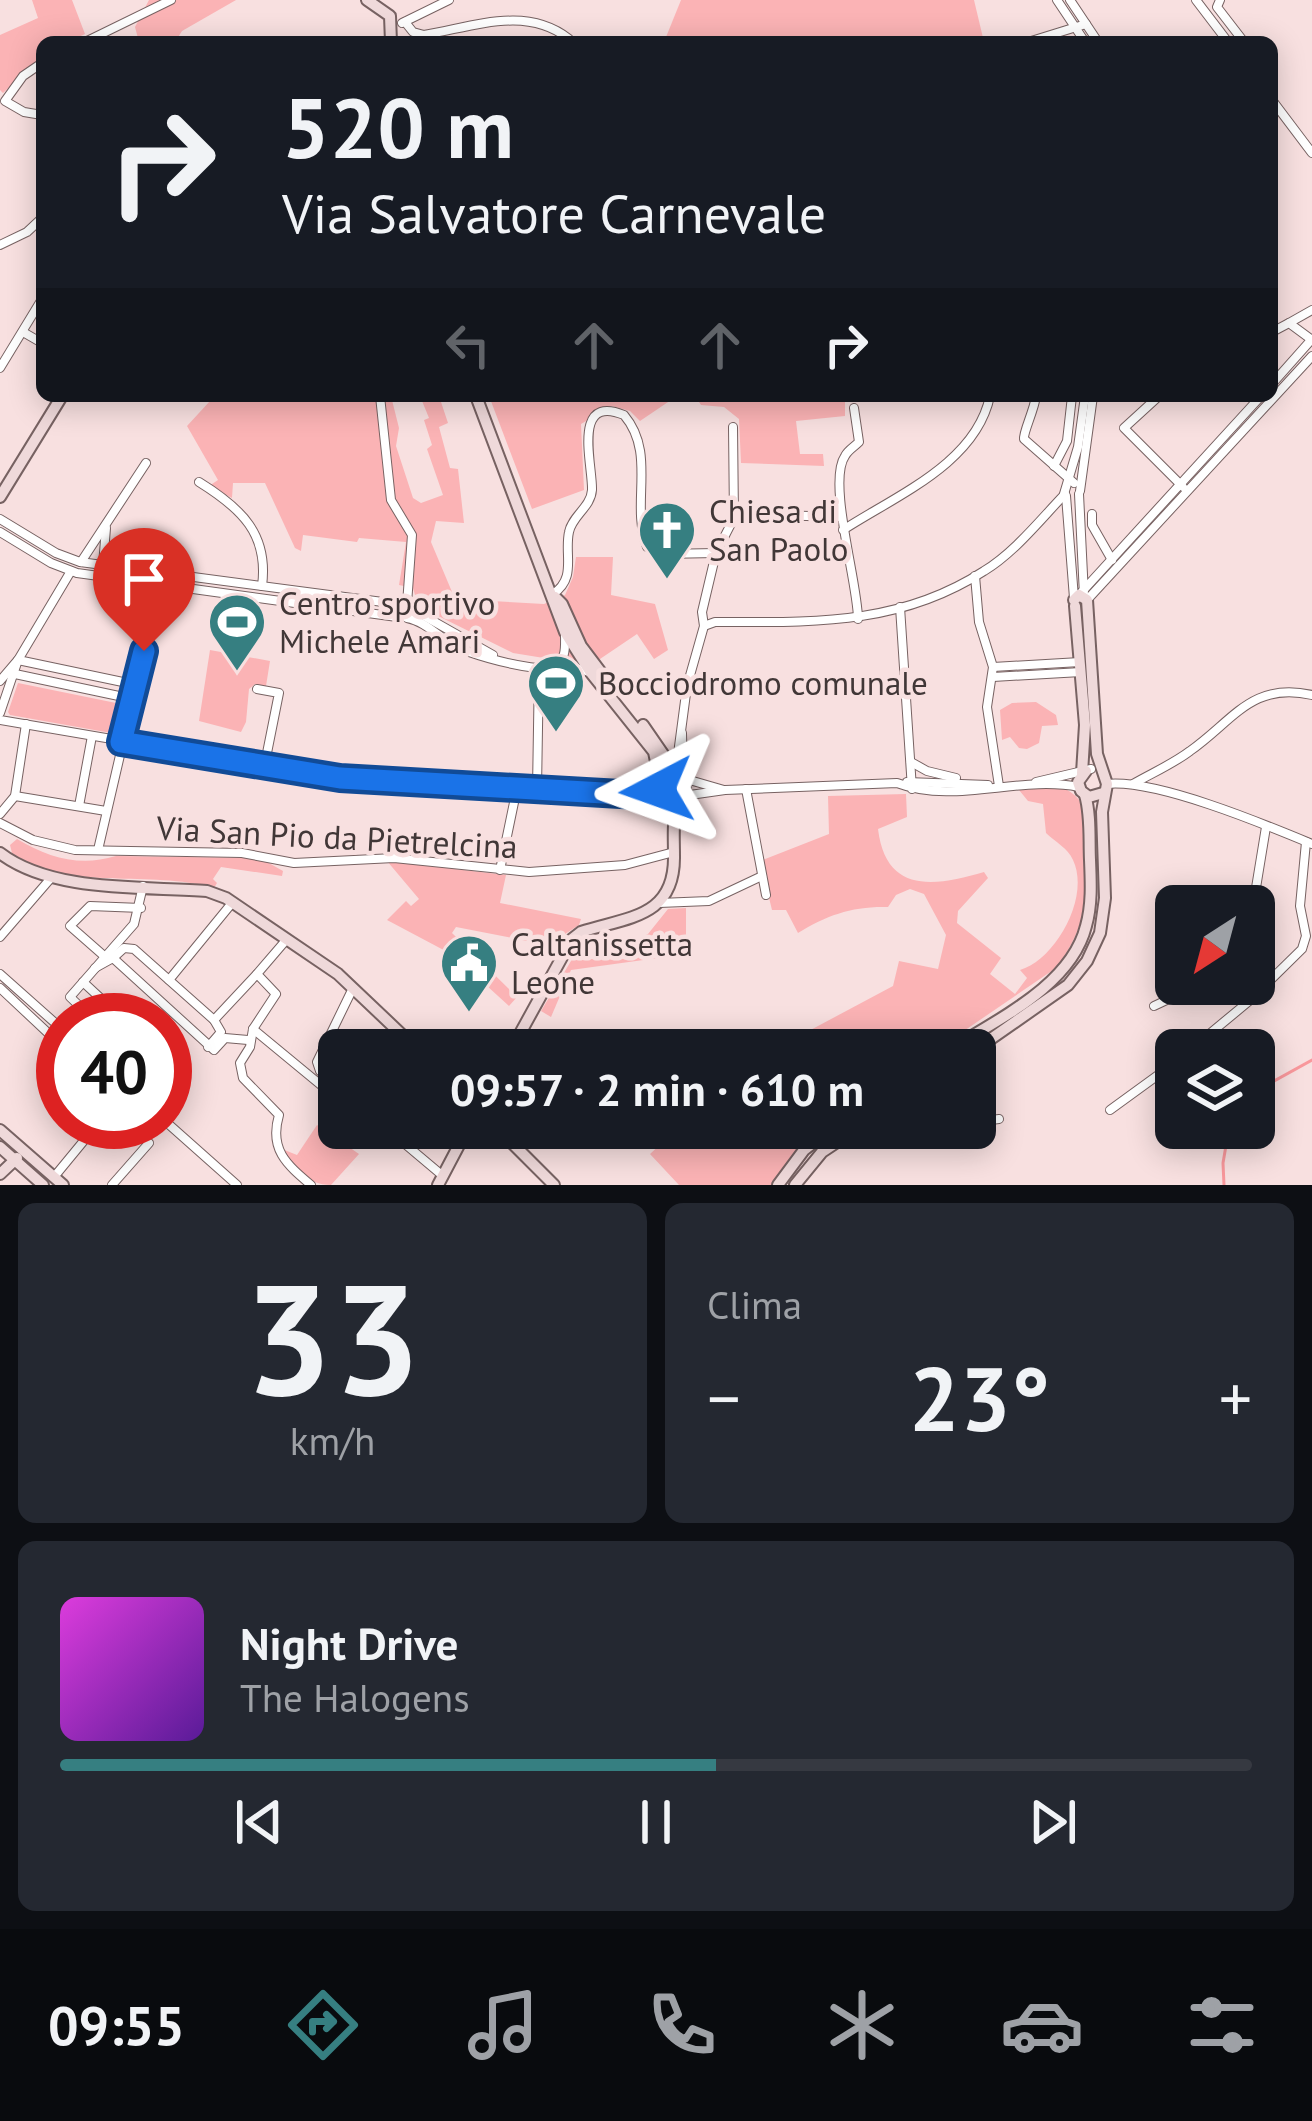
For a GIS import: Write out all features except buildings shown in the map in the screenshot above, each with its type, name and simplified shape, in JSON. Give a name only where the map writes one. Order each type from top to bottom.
[{"type":"street","points":[[97,36],[171,0]]},
{"type":"street","points":[[367,0],[399,24],[424,35],[525,19],[564,36]]},
{"type":"street","points":[[394,36],[399,24],[449,0]]},
{"type":"street","points":[[1057,0],[1087,36]]},
{"type":"street","points":[[1070,0],[1080,26]]},
{"type":"street","points":[[1196,0],[1223,36]]},
{"type":"street","points":[[1220,0],[1217,7],[1239,36]]},
{"type":"street","points":[[1048,36],[1080,26]]},
{"type":"street","points":[[36,67],[5,101],[36,115]]},
{"type":"street","points":[[1278,108],[1312,153]]},
{"type":"street","points":[[0,245],[36,222]]},
{"type":"street","points":[[0,368],[36,309]]},
{"type":"street","points":[[1278,329],[1312,310]]},
{"type":"street","points":[[1278,377],[1312,340],[1289,323]]},
{"type":"street","points":[[22,331],[36,339]]},
{"type":"street","points":[[1278,390],[1312,356]]},
{"type":"street","points":[[0,497],[58,402]]},
{"type":"street","points":[[381,402],[391,500],[412,535],[404,610]]},
{"type":"street","points":[[478,402],[574,658],[657,742],[680,773],[725,790]]},
{"type":"street","points":[[843,530],[955,456],[976,434],[989,402]]},
{"type":"street","points":[[1035,402],[1033,419],[1023,436],[1070,489]]},
{"type":"street","points":[[1056,468],[1067,441],[1071,402]]},
{"type":"street","points":[[996,1035],[1068,985],[1087,961],[1100,933],[1106,898],[1105,788],[1089,771],[1081,667],[1082,573],[1070,489],[1088,402]]},
{"type":"street","points":[[981,1029],[1058,975],[1086,929],[1091,897],[1082,791],[1089,771],[1070,489],[1088,402]]},
{"type":"street","points":[[1152,402],[1124,428],[1184,488]]},
{"type":"street","points":[[1210,459],[1256,402]]},
{"type":"street","points":[[1081,599],[1266,402]]},
{"type":"street","points":[[854,408],[859,442],[842,458],[842,517],[858,593],[858,619]]},
{"type":"street","points":[[554,596],[564,586],[569,570],[570,529],[592,496],[588,430],[595,418],[607,412],[624,415],[641,443],[647,547],[663,554],[716,553]]},
{"type":"street","points":[[523,1029],[572,939],[586,930],[640,916],[673,883],[672,798],[685,739],[687,686],[704,626],[702,612],[716,553],[734,518],[733,428]]},
{"type":"street","points":[[81,562],[146,463]]},
{"type":"street","points":[[199,482],[240,511],[263,553],[262,586]]},
{"type":"street","points":[[704,626],[716,622],[828,623],[900,608],[975,576],[1018,543],[1070,489]]},
{"type":"street","points":[[734,518],[741,514],[842,517]]},
{"type":"street","points":[[1092,514],[1092,525],[1112,560]]},
{"type":"street","points":[[0,519],[56,553],[81,562],[161,578],[404,610]]},
{"type":"street","points":[[103,565],[106,526]]},
{"type":"street","points":[[0,532],[71,571],[262,586],[404,610],[462,650],[545,668],[574,658]]},
{"type":"street","points":[[1081,599],[1112,560],[1127,550]]},
{"type":"street","points":[[1082,573],[1088,582],[1103,570]]},
{"type":"street","points":[[0,681],[18,660],[71,571]]},
{"type":"street","points":[[975,576],[979,622],[993,672],[987,706],[997,786]]},
{"type":"street","points":[[98,850],[161,578]]},
{"type":"street","points":[[554,596],[562,604],[574,658],[650,746],[658,780],[672,798]]},
{"type":"street","points":[[900,608],[912,785]]},
{"type":"street","points":[[18,660],[0,715],[121,742],[340,778],[672,798],[725,790],[976,782]]},
{"type":"street","points":[[18,660],[136,685]]},
{"type":"street","points":[[993,672],[1081,667]]},
{"type":"street","points":[[537,789],[545,668]]},
{"type":"street","points":[[15,674],[134,699]]},
{"type":"street","points":[[257,689],[280,693],[264,768]]},
{"type":"street","points":[[1131,785],[1186,755],[1247,702],[1293,691],[1312,695]]},
{"type":"street","points":[[0,819],[16,796],[26,724]]},
{"type":"street","points":[[79,806],[92,736]]},
{"type":"street","points":[[911,761],[927,771],[997,786]]},
{"type":"street","points":[[912,785],[923,792],[1028,784],[1089,771]]},
{"type":"street","points":[[638,795],[658,780],[680,773]]},
{"type":"street","points":[[1028,784],[1094,797],[1105,788],[1131,785],[1196,802],[1309,843],[1300,906],[1306,935],[1302,949],[1215,1029]]},
{"type":"street","points":[[500,870],[517,788]]},
{"type":"street","points":[[746,789],[766,896]]},
{"type":"street","points":[[16,796],[106,811]]},
{"type":"street","name":"Via San Pio da Pietrelcina","points":[[0,819],[15,833],[48,845],[242,854],[294,863],[394,858],[530,872],[625,865],[674,852]]},
{"type":"street","points":[[1256,885],[1266,827]]},
{"type":"street","points":[[15,833],[4,845],[3,855],[51,878],[207,891],[233,902],[353,988],[396,1029]]},
{"type":"street","points":[[658,903],[709,901],[762,876]]},
{"type":"street","points":[[0,937],[51,878]]},
{"type":"street","points":[[73,993],[134,925],[143,886]]},
{"type":"street","points":[[169,980],[233,902]]},
{"type":"street","points":[[141,908],[90,906],[70,926],[208,1047],[214,1050],[225,1038],[248,1040]]},
{"type":"street","points":[[214,1020],[288,938]]},
{"type":"street","points":[[108,957],[124,948],[134,950],[214,1020],[221,1031],[208,1047]]},
{"type":"street","points":[[0,974],[36,1006]]},
{"type":"street","points":[[257,974],[276,994],[248,1040],[250,1047],[240,1063],[243,1078],[279,1115],[273,1138],[278,1150],[311,1185]]},
{"type":"street","points":[[83,982],[95,993]]},
{"type":"street","points":[[0,988],[36,1022]]},
{"type":"street","points":[[333,1029],[353,988]]},
{"type":"street","points":[[254,1029],[318,1082]]},
{"type":"street","points":[[1110,1110],[1155,1077]]},
{"type":"street","points":[[0,1130],[11,1150],[53,1182],[78,1149]]},
{"type":"street","points":[[192,1147],[237,1185]]},
{"type":"street","points":[[112,1185],[144,1149]]},
{"type":"street","points":[[408,1149],[440,1180],[457,1149]]},
{"type":"street","points":[[518,1149],[554,1185]]},
{"type":"street","points":[[778,1185],[805,1149]]},
{"type":"street","points":[[795,1185],[827,1149]]},
{"type":"street","points":[[0,1174],[11,1150]]},
{"type":"shaded area","points":[[32,0],[72,0],[85,34],[36,36],[36,62],[3,93],[0,35],[38,18]]},
{"type":"shaded area","points":[[149,0],[236,0],[179,36],[137,36],[135,27]]},
{"type":"shaded area","points":[[681,0],[974,0],[983,36],[666,36]]},
{"type":"shaded area","points":[[209,402],[392,402],[399,428],[396,446],[413,498],[421,503],[443,495],[427,449],[432,445],[422,402],[441,402],[448,423],[439,427],[450,468],[458,469],[464,523],[436,521],[431,542],[455,599],[544,604],[565,595],[576,557],[613,557],[611,595],[655,604],[668,650],[654,659],[637,634],[600,659],[552,664],[550,659],[513,653],[418,606],[413,588],[399,585],[406,542],[303,535],[301,551],[295,548],[265,483],[233,483],[232,498],[209,486],[218,480],[187,426]]},
{"type":"shaded area","points":[[491,402],[668,402],[640,421],[630,411],[612,406],[581,424],[584,490],[532,509]]},
{"type":"shaded area","points":[[699,402],[845,402],[845,416],[796,421],[800,454],[823,454],[824,466],[741,463],[739,419],[724,407]]},
{"type":"shaded area","name":"Centro sportivo Michele Amari","points":[[210,650],[270,661],[266,686],[255,684],[249,689],[241,732],[199,721]]},
{"type":"shaded area","points":[[18,683],[121,704],[117,734],[10,715]]},
{"type":"shaded area","points":[[1036,702],[1056,715],[1058,725],[1042,726],[1039,743],[1027,749],[1019,748],[1010,737],[1002,740],[1000,710],[1012,703]]},
{"type":"shaded area","points":[[1061,787],[1082,805],[1087,828],[1082,918],[1056,968],[967,1029],[812,1029],[893,986],[899,961],[938,969],[946,935],[924,894],[910,889],[896,895],[888,907],[841,913],[798,933],[786,910],[772,910],[760,861],[829,834],[828,796],[906,794],[907,817],[878,829],[891,866],[902,875],[931,882],[984,872],[988,878],[958,911],[957,923],[1001,958],[990,974],[1015,994],[1027,978],[1020,970],[1045,954],[1066,926],[1077,892],[1073,860],[1046,833],[1043,804],[1028,801],[1019,790]]},
{"type":"shaded area","points":[[17,839],[53,856],[77,860],[260,858],[283,871],[282,876],[221,867],[213,879],[214,888],[163,880],[85,877],[35,865],[12,853],[10,845]]},
{"type":"shaded area","points":[[387,861],[506,875],[500,903],[581,919],[548,945],[456,927],[452,933],[517,997],[509,1006],[453,955],[387,920],[406,901],[411,906],[419,899]]},
{"type":"shaded area","points":[[686,908],[686,943],[665,957],[571,970],[551,1017],[541,1011],[583,941],[637,939],[648,934],[668,909]]},
{"type":"shaded area","points":[[317,1125],[318,1149],[352,1149],[359,1154],[331,1185],[308,1178],[282,1149],[297,1155]]},
{"type":"shaded area","points":[[655,1149],[797,1149],[773,1185],[679,1185],[650,1154]]},
{"type":"waterway","points":[[1275,1080],[1312,1060]]},
{"type":"waterway","points":[[1224,1185],[1225,1149]]},
{"type":"place","name":"Chiesa di San Paolo","points":[[667,581]]},
{"type":"place","name":"Centro sportivo Michele Amari","points":[[237,673]]},
{"type":"place","name":"Bocciodromo comunale","points":[[556,734]]},
{"type":"place","name":"Caltanissetta Leone","points":[[469,1014]]},
{"type":"route","points":[[144,651],[121,742],[340,778],[638,795],[656,784],[657,790]]}]
